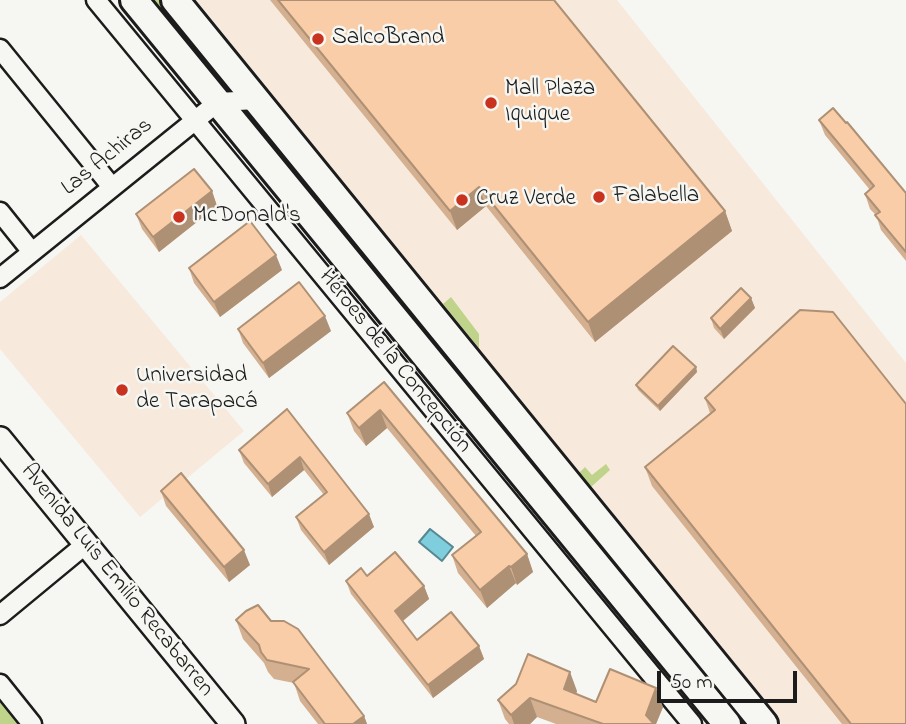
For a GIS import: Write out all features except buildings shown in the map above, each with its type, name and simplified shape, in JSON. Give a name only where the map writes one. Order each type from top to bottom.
[{"type":"main road","name":"Héroes de la Concepción","points":[[134,0],[727,724]]},
{"type":"main road","points":[[175,0],[764,724]]},
{"type":"main road","points":[[629,604],[668,607]]},
{"type":"street","name":"Héroes de la Concepción","points":[[96,0],[692,724]]},
{"type":"street","points":[[0,49],[112,187]]},
{"type":"street","points":[[218,103],[257,100]]},
{"type":"street","name":"Las Achiras","points":[[0,278],[218,103]]},
{"type":"street","points":[[0,212],[32,252]]},
{"type":"street","name":"Avenida Luis Emilio Recabarren","points":[[0,439],[233,724]]},
{"type":"street","points":[[0,615],[86,544]]},
{"type":"street","points":[[0,684],[32,724]]},
{"type":"shaded area","points":[[196,0],[617,0],[906,363],[906,724],[782,724]]},
{"type":"shaded area","name":"Universidad de Tarapacá","points":[[81,235],[244,431],[140,517],[0,349],[0,302]]},
{"type":"green space","points":[[152,0],[159,0],[216,70],[212,73]]},
{"type":"green space","points":[[261,136],[286,156],[340,223],[321,208]]},
{"type":"green space","points":[[451,297],[479,334],[479,348],[443,304]]},
{"type":"green space","points":[[606,464],[610,470],[591,487],[579,473],[585,467],[592,475]]},
{"type":"green space","points":[[598,540],[647,599],[637,599],[593,545]]},
{"type":"green space","points":[[679,650],[718,687],[749,724],[740,724]]},
{"type":"green space","points":[[0,698],[21,724],[0,724]]},
{"type":"water","points":[[430,529],[453,547],[442,561],[419,542]]},
{"type":"place","name":"SalcoBrand","points":[[318,39]]},
{"type":"place","name":"Mall Plaza Iquique","points":[[491,103]]},
{"type":"place","name":"Falabella","points":[[599,197]]},
{"type":"place","name":"Cruz Verde","points":[[462,200]]},
{"type":"place","name":"McDonald's","points":[[179,217]]},
{"type":"place","name":"Universidad de Tarapacá","points":[[122,390]]}]
